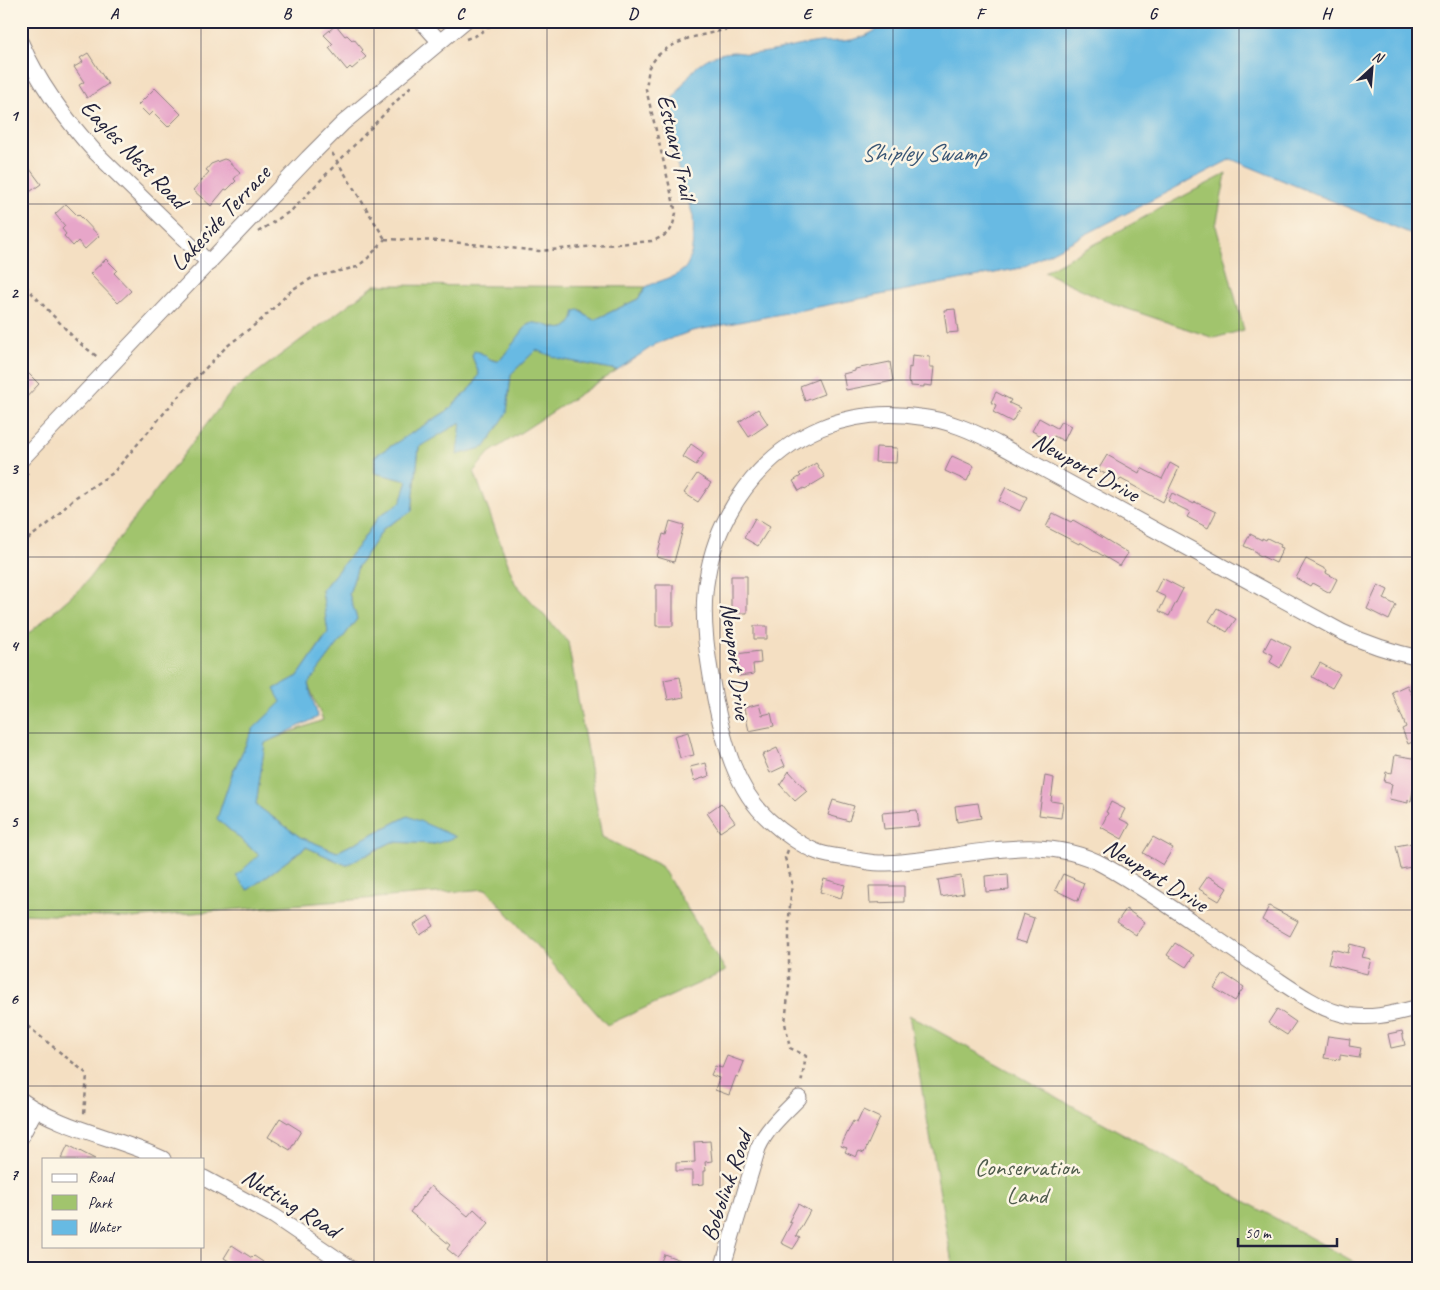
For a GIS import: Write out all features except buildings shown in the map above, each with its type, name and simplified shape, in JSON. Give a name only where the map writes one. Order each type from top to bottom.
[{"type":"street","points":[[421,21],[440,42]]},
{"type":"street","name":"Lakeside Terrace","points":[[27,463],[111,366],[324,141],[465,21]]},
{"type":"street","name":"Eagles Nest Road","points":[[21,42],[38,77],[79,134],[96,153],[209,263]]},
{"type":"street","name":"Newport Drive","points":[[1419,658],[1367,644],[1342,632],[996,443],[947,422],[897,414],[871,415],[820,429],[796,442],[756,474],[728,516],[713,552],[704,595],[707,648],[713,688],[730,758],[739,781],[751,802],[769,820],[791,837],[820,853],[876,863],[910,861],[1031,847],[1078,854],[1128,879],[1261,969],[1325,1008],[1341,1014],[1359,1017],[1381,1016],[1419,1007]]},
{"type":"street","name":"Bobolink Road","points":[[722,1269],[762,1137],[799,1098]]},
{"type":"street","points":[[21,1100],[35,1110],[59,1122],[126,1143],[162,1158]]},
{"type":"street","points":[[21,1137],[35,1110]]},
{"type":"street","name":"Nutting Road","points":[[205,1179],[274,1216],[352,1269]]},
{"type":"path","points":[[462,41],[477,35],[497,21]]},
{"type":"path","name":"Estuary Trail","points":[[385,239],[539,251],[652,241],[668,234],[672,229],[676,213],[646,89],[649,67],[658,55],[669,47],[690,38],[737,27],[813,24],[833,21]]},
{"type":"path","points":[[254,235],[292,210],[413,84]]},
{"type":"path","points":[[21,544],[48,524],[76,497],[113,473],[176,399],[226,347],[261,320],[293,289],[314,277],[357,267],[385,239],[324,141]]},
{"type":"path","points":[[21,279],[28,289],[78,342],[111,366]]},
{"type":"path","points":[[21,480],[27,463]]},
{"type":"path","points":[[791,837],[785,858],[792,882],[789,917],[790,986],[785,1023],[790,1048],[806,1056],[799,1098]]},
{"type":"path","points":[[21,1021],[87,1074],[83,1129]]},
{"type":"green space","points":[[1226,174],[1216,226],[1244,330],[1214,338],[1116,305],[1044,272],[1172,202]]},
{"type":"green space","points":[[375,285],[646,287],[638,299],[594,320],[582,311],[575,311],[572,323],[568,327],[558,328],[529,323],[501,359],[492,360],[480,352],[472,356],[479,374],[473,386],[447,411],[375,456],[375,473],[408,481],[401,502],[379,516],[358,546],[322,590],[328,632],[298,676],[275,689],[282,702],[253,729],[232,774],[217,819],[259,855],[248,890],[306,847],[346,865],[392,842],[435,844],[408,816],[337,852],[300,837],[256,805],[265,742],[323,720],[308,684],[357,619],[349,594],[358,566],[384,528],[412,511],[419,447],[461,421],[507,413],[511,374],[537,349],[560,359],[617,370],[489,453],[474,471],[515,583],[568,642],[602,837],[661,866],[726,971],[607,1025],[486,889],[132,918],[21,914],[21,640],[83,586],[232,391]]},
{"type":"green space","name":"Conservation Land","points":[[909,1015],[1367,1269],[953,1269]]},
{"type":"water","name":"Shipley Swamp","points":[[888,21],[1419,21],[1419,237],[1231,159],[1021,268],[692,331],[656,344],[617,370],[560,359],[536,350],[511,374],[507,413],[485,447],[457,455],[461,422],[419,447],[412,511],[384,528],[358,566],[349,594],[357,619],[308,684],[318,717],[265,743],[256,805],[300,837],[337,852],[408,816],[456,837],[435,844],[392,842],[346,865],[306,847],[248,890],[236,876],[259,855],[217,819],[232,774],[253,729],[281,702],[274,689],[298,676],[328,633],[322,590],[358,546],[379,516],[401,502],[408,481],[375,473],[375,456],[447,411],[473,386],[479,374],[472,356],[474,351],[497,361],[501,359],[529,323],[563,328],[568,326],[572,321],[575,311],[579,310],[594,320],[638,299],[646,287],[676,275],[687,266],[691,253],[693,216],[666,129],[666,123],[667,113],[673,100],[695,69],[707,59],[723,53],[752,54],[820,42],[856,39],[871,33]]}]
